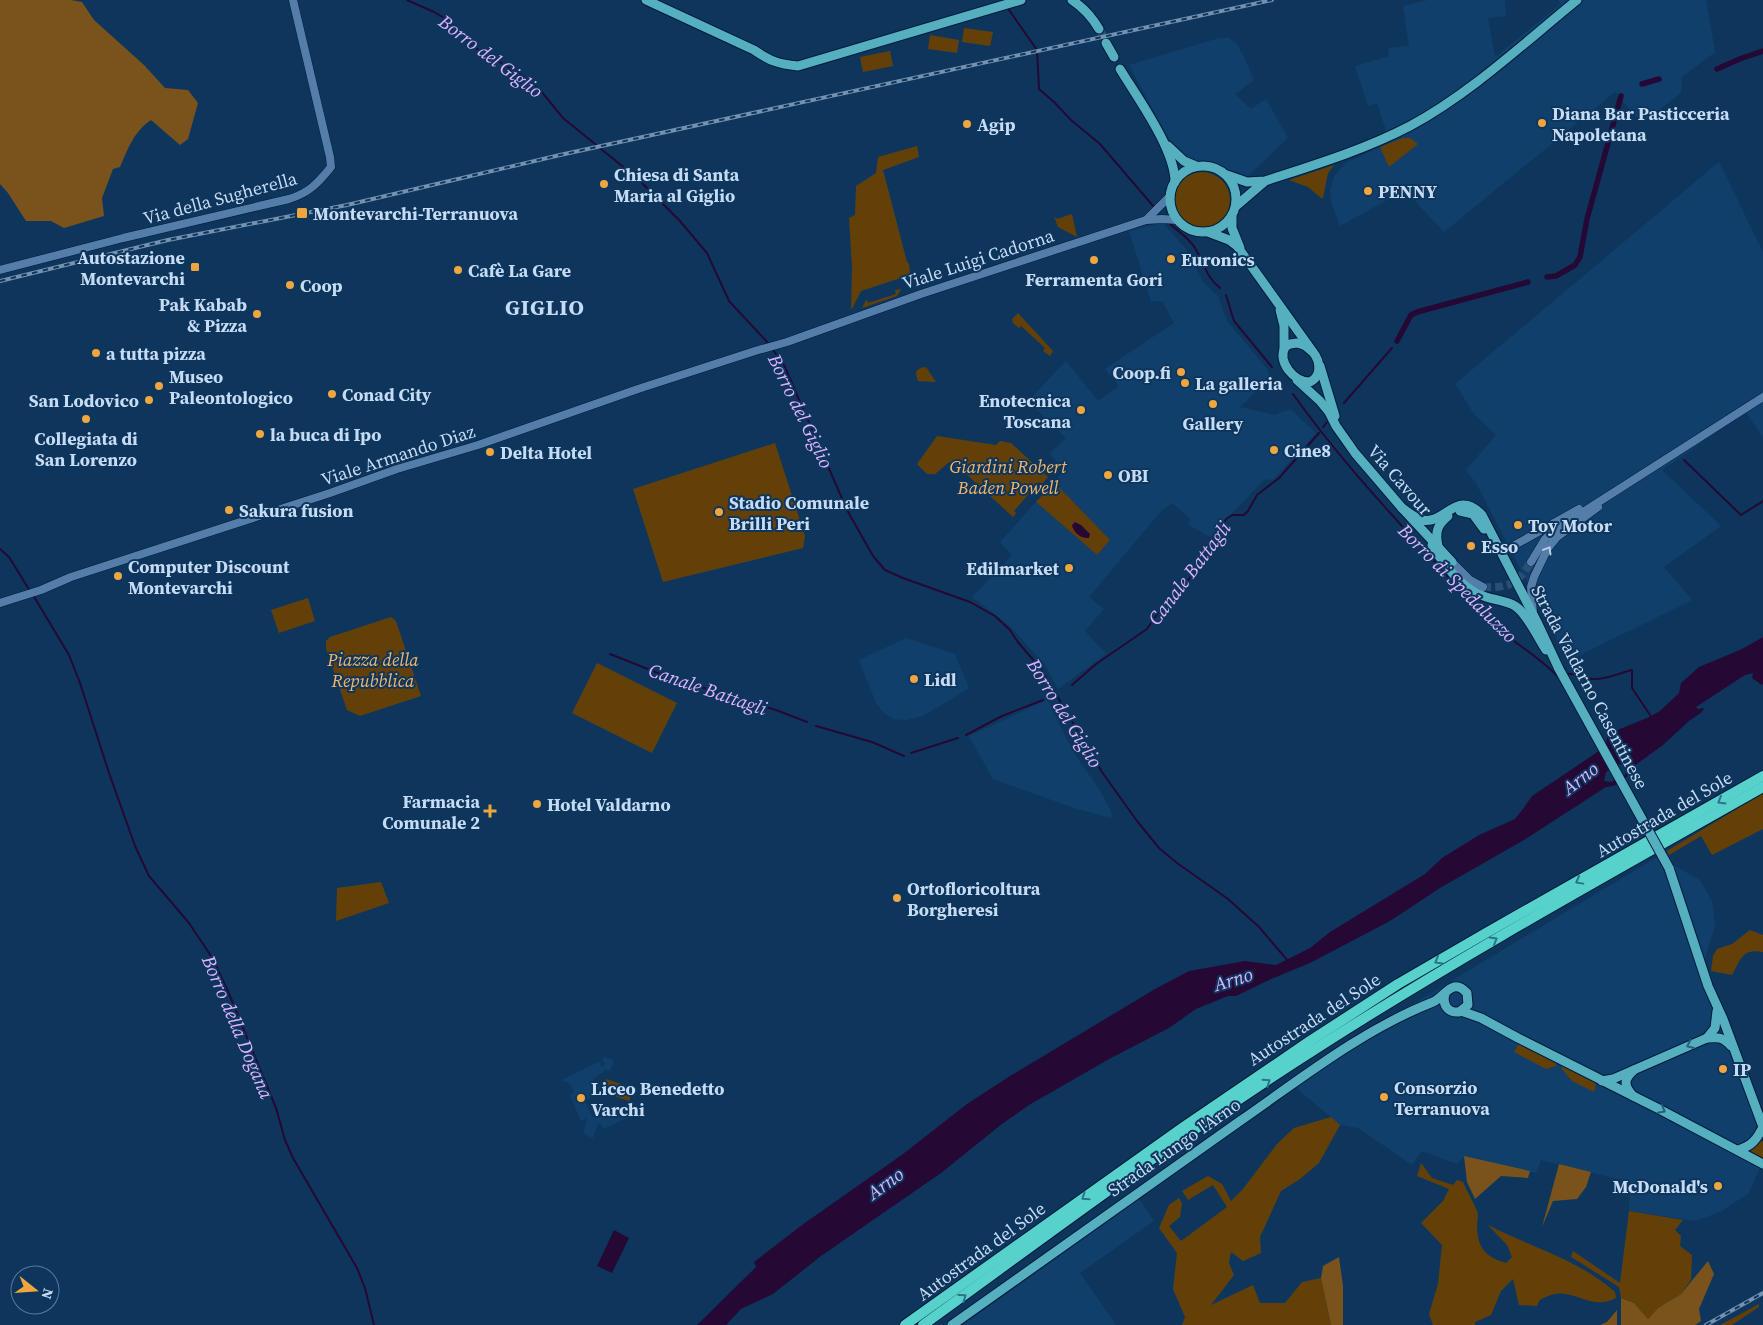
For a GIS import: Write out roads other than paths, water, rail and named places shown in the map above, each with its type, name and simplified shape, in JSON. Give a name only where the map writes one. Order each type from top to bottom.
[{"type":"highway","name":"Autostrada del Sole","points":[[905,1325],[1174,1133],[1310,1040],[1398,984],[1478,937],[1763,776]]},
{"type":"highway","name":"Autostrada del Sole","points":[[923,1325],[1186,1136],[1315,1049],[1491,942],[1763,787]]},
{"type":"main road","points":[[646,0],[754,50],[769,61],[780,65],[798,66],[824,60],[1020,0]]},
{"type":"main road","points":[[1072,0],[1082,7],[1099,29]]},
{"type":"main road","points":[[1162,140],[1177,156],[1189,164],[1210,166],[1227,175],[1247,182],[1264,181],[1367,146],[1412,124],[1463,92],[1577,0]]},
{"type":"main road","points":[[1106,43],[1114,57]]},
{"type":"main road","points":[[1120,68],[1162,140],[1174,167],[1175,182]]},
{"type":"main road","points":[[1196,166],[1180,175],[1175,182],[1170,196],[1170,205],[1177,220],[1191,230],[1208,232],[1222,226],[1234,210],[1264,181]]},
{"type":"main road","points":[[1227,175],[1235,190],[1234,210]]},
{"type":"main road","name":"Via Cavour","points":[[1234,210],[1232,228],[1244,255]]},
{"type":"main road","name":"Via Cavour","points":[[1208,232],[1237,246],[1313,352],[1346,441]]},
{"type":"main road","name":"Via Cavour","points":[[1277,303],[1284,326],[1283,356],[1286,365],[1297,380],[1329,412],[1346,441],[1402,508],[1452,562]]},
{"type":"main road","points":[[1284,349],[1290,344],[1297,343],[1313,352]]},
{"type":"main road","points":[[1297,380],[1307,382],[1314,380],[1318,375],[1319,364]]},
{"type":"main road","name":"Strada Valdarno Casentinese","points":[[1402,508],[1424,520],[1432,520],[1458,505],[1475,508],[1482,515],[1559,669],[1669,868],[1718,1010],[1763,1127]]},
{"type":"main road","points":[[1438,546],[1436,535],[1442,521],[1461,511],[1473,514],[1480,521],[1550,654]]},
{"type":"main road","name":"Via Cavour","points":[[1431,539],[1433,548],[1465,586],[1477,594],[1515,606],[1519,610],[1559,669]]},
{"type":"main road","points":[[1458,987],[1467,993],[1468,1001],[1466,1008],[1455,1012],[1448,1010],[1444,1003],[1445,994],[1450,989],[1458,987]]},
{"type":"main road","name":"Strada Lungo l'Arno","points":[[952,1325],[1114,1209],[1349,1046],[1399,1016],[1438,1000],[1445,994]]},
{"type":"main road","points":[[1468,1001],[1481,1018]]},
{"type":"main road","name":"Strada Lungo l'Arno","points":[[1421,1007],[1440,1007],[1448,1010]]},
{"type":"main road","points":[[1707,1038],[1715,1028],[1718,1010]]},
{"type":"main road","points":[[1461,1011],[1481,1018],[1763,1164]]},
{"type":"main road","points":[[1602,1081],[1613,1079],[1707,1038],[1724,1038],[1733,1048]]},
{"type":"main road","points":[[1633,1096],[1625,1086],[1625,1081],[1634,1069]]},
{"type":"main road","points":[[1738,1150],[1748,1147],[1756,1140],[1763,1127]]},
{"type":"street","name":"Via della Sugherella","points":[[0,270],[123,238],[289,199],[303,195],[316,185],[331,168],[330,157],[293,0]]},
{"type":"street","name":"Viale Luigi Cadorna","points":[[1146,220],[1170,196]]},
{"type":"street","name":"Viale Luigi Cadorna","points":[[778,344],[921,294],[1146,220],[1177,220]]},
{"type":"street","name":"Viale Armando Diaz","points":[[0,603],[41,590],[71,577],[330,493],[397,469],[478,445],[638,389],[778,344]]},
{"type":"street","points":[[1531,562],[1544,539],[1558,528],[1763,397]]},
{"type":"street","points":[[1506,550],[1585,506],[1612,494]]},
{"type":"street","points":[[1532,613],[1531,587],[1534,576],[1548,548],[1557,537],[1591,514],[1612,494]]},
{"type":"street","points":[[1452,562],[1470,580],[1484,587]]},
{"type":"water","points":[[1075,522],[1090,534],[1089,538],[1080,536],[1076,532],[1072,525]]},
{"type":"water","name":"Arno","points":[[1763,637],[1763,684],[1752,678],[1753,673],[1745,675],[1696,707],[1698,709],[1704,708],[1702,712],[1689,721],[1663,745],[1630,769],[1627,777],[1621,782],[1606,787],[1524,840],[1440,888],[1390,921],[1310,963],[1236,996],[1228,996],[1196,1009],[1169,1028],[1111,1058],[1029,1105],[941,1173],[821,1256],[773,1294],[741,1309],[726,1325],[697,1325],[756,1267],[754,1262],[802,1225],[903,1154],[967,1104],[1010,1076],[1155,989],[1189,971],[1245,961],[1276,965],[1310,948],[1330,932],[1425,874],[1442,858],[1479,835],[1515,819],[1532,796],[1596,753],[1606,745],[1607,737],[1615,731],[1660,711],[1679,693],[1681,683],[1699,667],[1742,649]],"holes":[[[1620,764],[1627,767],[1625,775],[1611,782],[1604,781],[1606,772]]]},
{"type":"water","points":[[614,1230],[629,1238],[612,1273],[597,1266]]},
{"type":"waterway","name":"Borro del Giglio","points":[[407,0],[448,20],[472,46],[522,75],[541,91],[563,118],[638,179],[679,220],[707,253],[729,301],[769,344]]},
{"type":"waterway","name":"Borro di Spedaluzzo","points":[[1007,7],[1037,50],[1039,89],[1071,120],[1100,144],[1154,207]]},
{"type":"waterway","points":[[1717,69],[1763,51]]},
{"type":"waterway","points":[[1642,84],[1659,79]]},
{"type":"waterway","points":[[1547,277],[1556,276],[1575,265],[1580,257],[1587,219],[1621,96]]},
{"type":"waterway","name":"Borro di Spedaluzzo","points":[[1170,224],[1193,244],[1208,274],[1220,288]]},
{"type":"waterway","name":"Canale Battagli","points":[[1397,341],[1411,315],[1417,312],[1528,282]]},
{"type":"waterway","name":"Borro di Spedaluzzo","points":[[1226,295],[1234,321],[1272,367]]},
{"type":"waterway","name":"Canale Battagli","points":[[1344,403],[1392,348]]},
{"type":"waterway","name":"Borro del Giglio","points":[[773,350],[784,365],[847,510],[873,556],[885,570],[970,602],[995,616],[1010,630],[1041,669],[1102,772],[1159,848],[1228,899],[1259,927],[1288,961]]},
{"type":"waterway","name":"Borro di Spedaluzzo","points":[[1293,394],[1355,473],[1472,603],[1498,629],[1559,676]]},
{"type":"waterway","name":"Canale Battagli","points":[[1323,427],[1327,422]]},
{"type":"waterway","name":"Canale Battagli","points":[[1072,685],[1096,664],[1147,629],[1167,600],[1190,578],[1226,519],[1232,515],[1244,515],[1257,495],[1279,478],[1319,433]]},
{"type":"waterway","points":[[1684,460],[1741,515],[1763,501]]},
{"type":"waterway","name":"Borro della Dogana","points":[[0,549],[9,557],[30,591]]},
{"type":"waterway","name":"Borro della Dogana","points":[[33,595],[69,655],[135,846],[149,876],[189,923],[213,959],[276,1108],[285,1140],[293,1158],[357,1268],[365,1288],[374,1325]]},
{"type":"waterway","name":"Canale Battagli","points":[[610,654],[668,677],[776,710],[807,722]]},
{"type":"waterway","name":"Borro di Spedaluzzo","points":[[1566,674],[1598,679],[1632,670],[1632,688],[1652,718]]},
{"type":"waterway","name":"Canale Battagli","points":[[966,735],[1002,716],[1043,700]]},
{"type":"waterway","name":"Canale Battagli","points":[[816,726],[872,742],[904,756]]},
{"type":"waterway","name":"Canale Battagli","points":[[911,753],[958,738]]},
{"type":"tunnel","points":[[1099,29],[1106,43]]},
{"type":"tunnel","points":[[1483,587],[1500,587],[1512,583],[1517,580],[1531,562]]},
{"type":"railway","points":[[0,281],[168,240],[347,205],[560,155],[1272,0]]},
{"type":"railway","points":[[1706,1325],[1763,1293]]},
{"type":"place","name":"Diana Bar Pasticceria Napoletana","points":[[1542,123]]},
{"type":"place","name":"Agip","points":[[967,124]]},
{"type":"place","name":"Chiesa di Santa Maria al Giglio","points":[[604,184]]},
{"type":"place","name":"PENNY","points":[[1368,191]]},
{"type":"place","name":"Montevarchi-Terranuova","points":[[302,213]]},
{"type":"place","name":"Euronics","points":[[1171,259]]},
{"type":"place","name":"Ferramenta Gori","points":[[1094,260]]},
{"type":"place","name":"Autostazione Montevarchi","points":[[195,267]]},
{"type":"place","name":"Cafè La Gare","points":[[458,270]]},
{"type":"place","name":"Coop","points":[[290,285]]},
{"type":"place","name":"Pak Kabab & Pizza","points":[[257,314]]},
{"type":"place","name":"a tutta pizza","points":[[96,353]]},
{"type":"place","name":"Coop.fi","points":[[1181,372]]},
{"type":"place","name":"La galleria","points":[[1185,383]]},
{"type":"place","name":"Museo Paleontologico","points":[[159,386]]},
{"type":"place","name":"Conad City","points":[[332,394]]},
{"type":"place","name":"San Lodovico","points":[[149,400]]},
{"type":"place","name":"Gallery","points":[[1213,404]]},
{"type":"place","name":"Enotecnica Toscana","points":[[1081,410]]},
{"type":"place","name":"Collegiata di San Lorenzo","points":[[86,419]]},
{"type":"place","name":"la buca di Ipo","points":[[260,434]]},
{"type":"place","name":"Cine8","points":[[1274,450]]},
{"type":"place","name":"Delta Hotel","points":[[490,452]]},
{"type":"place","name":"OBI","points":[[1108,475]]},
{"type":"place","name":"Sakura fusion","points":[[229,510]]},
{"type":"place","name":"Stadio Comunale Brilli Peri","points":[[719,512]]},
{"type":"place","name":"Toy Motor","points":[[1518,525]]},
{"type":"place","name":"Esso","points":[[1471,546]]},
{"type":"place","name":"Edilmarket","points":[[1069,568]]},
{"type":"place","name":"Computer Discount Montevarchi","points":[[118,576]]},
{"type":"place","name":"Lidl","points":[[914,679]]},
{"type":"place","name":"Hotel Valdarno","points":[[537,804]]},
{"type":"place","name":"Farmacia Comunale 2","points":[[490,811]]},
{"type":"place","name":"Ortofloricoltura Borgheresi","points":[[897,898]]},
{"type":"place","name":"IP","points":[[1723,1069]]},
{"type":"place","name":"Consorzio Terranuova","points":[[1384,1097]]},
{"type":"place","name":"Liceo Benedetto Varchi","points":[[581,1098]]},
{"type":"place","name":"McDonald's","points":[[1718,1186]]},
{"type":"district","name":"GIGLIO","points":[[545,307]]},
{"type":"park label","name":"Giardini Robert Baden Powell","points":[[1008,476]]},
{"type":"park label","name":"Piazza della Repubblica","points":[[373,670]]}]
